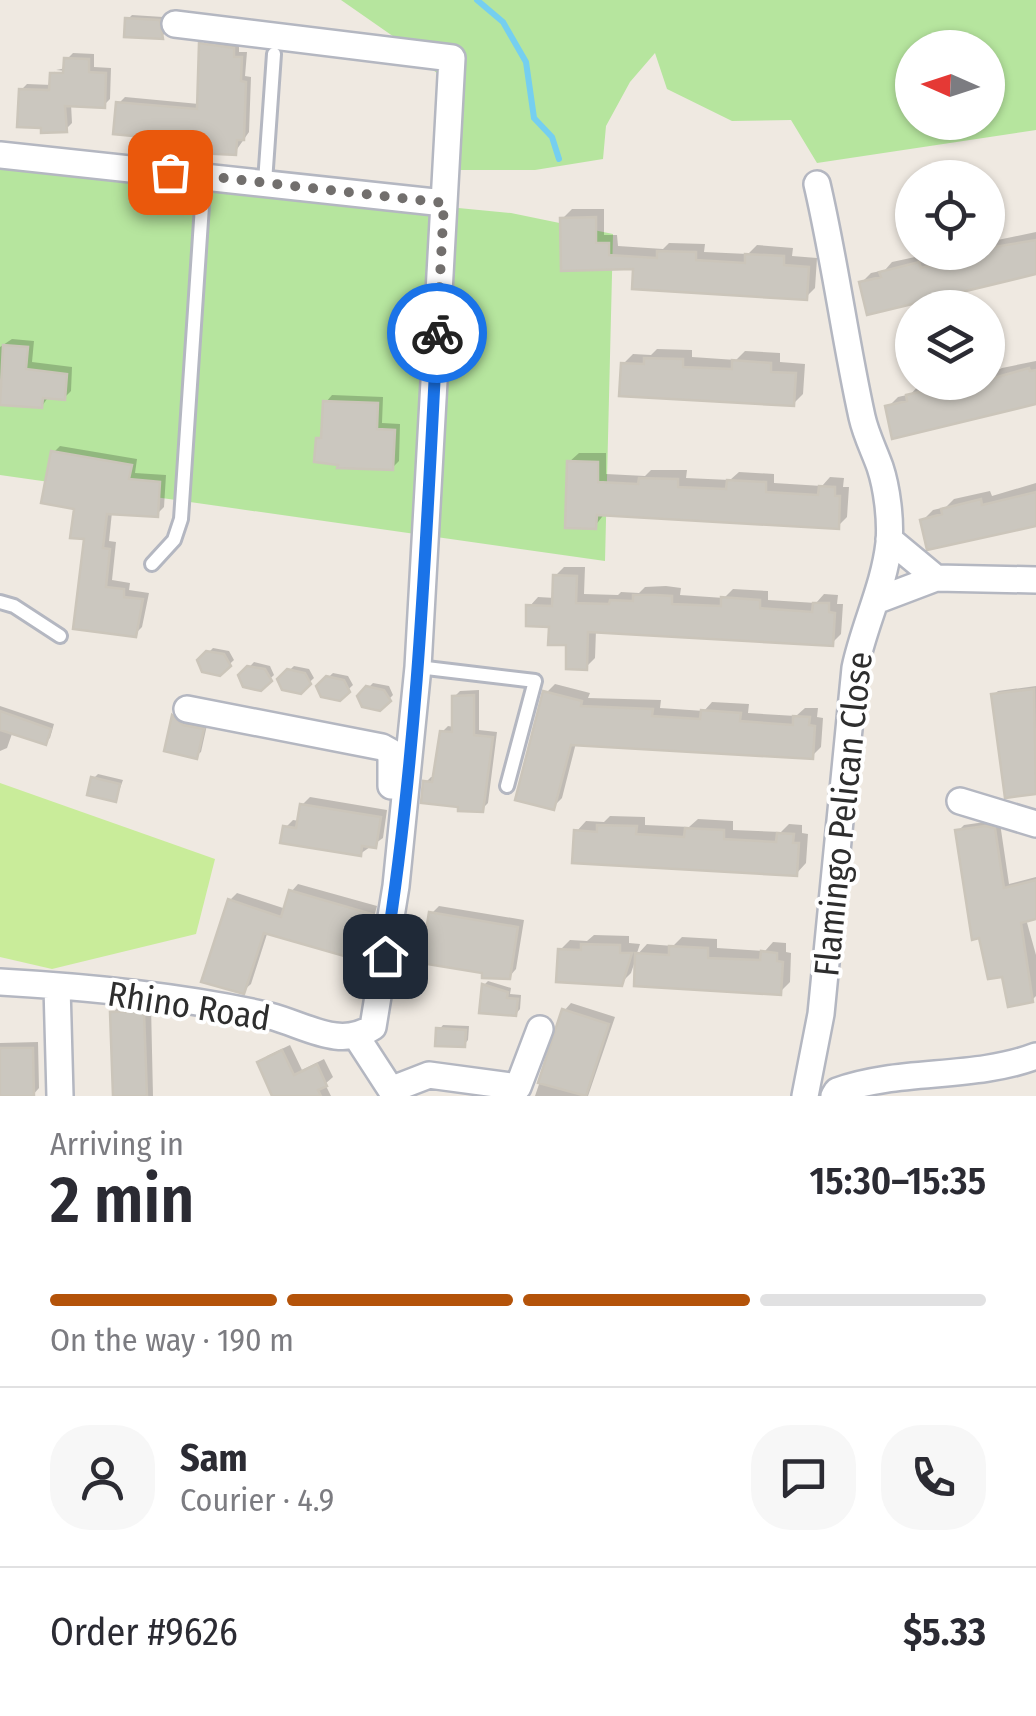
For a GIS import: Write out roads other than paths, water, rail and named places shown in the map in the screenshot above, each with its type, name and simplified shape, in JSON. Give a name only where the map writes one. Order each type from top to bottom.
[{"type":"street","points":[[174,24],[452,58],[418,667],[396,886],[364,1031],[394,1093],[429,1074],[518,1087],[540,1028]]},
{"type":"street","points":[[0,155],[444,203]]},
{"type":"street","name":"Flamingo Pelican Close","points":[[805,1096],[821,1014],[855,668],[878,600],[889,539],[880,468],[862,417],[847,350],[829,229],[817,184]]},
{"type":"street","points":[[889,539],[936,578]]},
{"type":"street","points":[[878,600],[936,578],[1036,580]]},
{"type":"street","points":[[186,708],[391,752],[384,875],[396,886]]},
{"type":"street","points":[[960,801],[1036,824]]},
{"type":"street","name":"Rhino Road","points":[[0,982],[57,986],[271,1016],[321,1033],[364,1031]]},
{"type":"street","points":[[57,986],[60,1096]]},
{"type":"street","points":[[834,1096],[860,1082],[1008,1064],[1036,1056]]},
{"type":"lane","points":[[265,182],[274,54]]},
{"type":"lane","points":[[152,564],[174,540],[181,520],[204,176]]},
{"type":"lane","points":[[0,602],[14,606],[60,636]]},
{"type":"lane","points":[[418,667],[535,681],[507,786]]},
{"type":"waterway","points":[[477,0],[503,22],[526,62],[534,118],[552,137],[559,159]]}]
